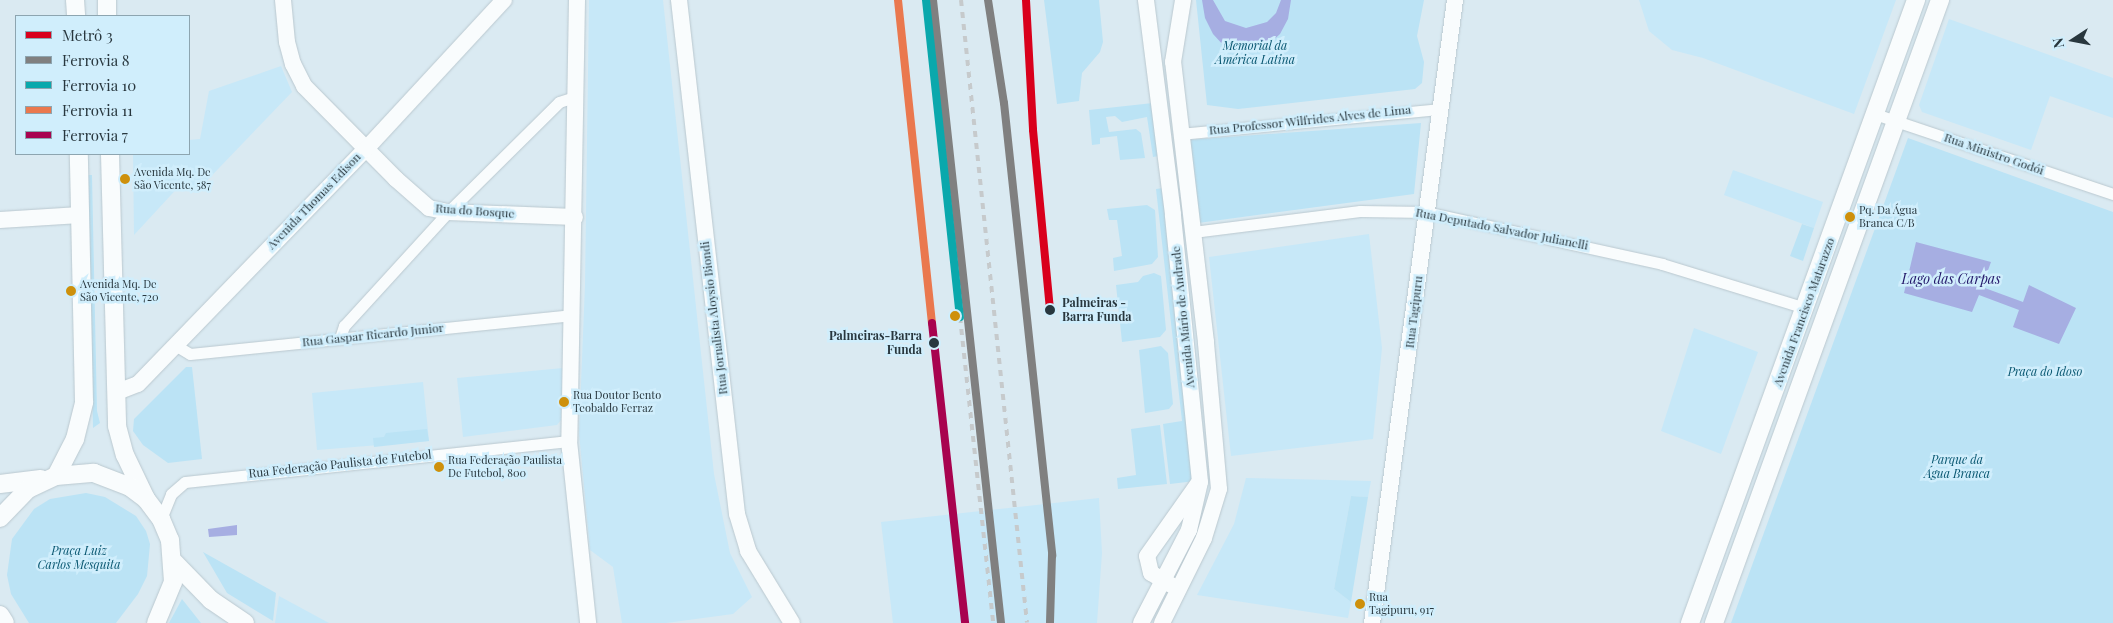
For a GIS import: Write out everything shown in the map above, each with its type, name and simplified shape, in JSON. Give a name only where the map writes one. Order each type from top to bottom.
[{"type":"main road","points":[[76,0],[76,15]]},
{"type":"main road","points":[[107,0],[107,15]]},
{"type":"main road","name":"Avenida Francisco Matarazzo","points":[[1690,623],[1916,0]]},
{"type":"main road","name":"Avenida Francisco Matarazzo","points":[[1714,623],[1940,0]]},
{"type":"main road","points":[[0,518],[28,489],[52,477],[75,439],[84,402],[78,155]]},
{"type":"main road","points":[[110,155],[117,426],[125,455],[146,499],[161,519],[170,540],[174,562],[172,591],[156,623]]},
{"type":"main road","points":[[0,484],[94,473],[130,487],[146,499]]},
{"type":"main road","points":[[174,562],[211,600],[246,623]]},
{"type":"main road","points":[[0,615],[2,623]]},
{"type":"street","name":"Rua do Bosque","points":[[283,0],[287,42],[293,64],[304,86],[366,149],[429,208],[448,212],[575,217]]},
{"type":"street","name":"Avenida Thomas Edison","points":[[117,392],[138,384],[366,149],[504,0]]},
{"type":"street","points":[[577,0],[575,217],[569,441],[588,623]]},
{"type":"street","name":"Rua Jornalista Aloysio Biondi","points":[[679,0],[737,514],[748,551],[792,623]]},
{"type":"street","name":"Avenida Mário de Andrade","points":[[1141,623],[1162,579],[1189,530],[1200,482],[1173,214],[1146,0]]},
{"type":"street","name":"Avenida Mário de Andrade","points":[[1162,623],[1204,538],[1219,489],[1173,57],[1183,0]]},
{"type":"street","name":"Rua Tagipuru","points":[[1372,623],[1455,0]]},
{"type":"street","points":[[340,338],[344,326],[448,212],[559,102],[577,96]]},
{"type":"street","name":"Rua Professor Wilfrides Alves de Lima","points":[[1180,134],[1441,109]]},
{"type":"street","name":"Rua Ministro Godói","points":[[1875,114],[2113,194]]},
{"type":"street","name":"Rua Deputado Salvador Julianelli","points":[[1193,232],[1360,211],[1426,212],[1662,264],[1805,308]]},
{"type":"street","points":[[0,220],[80,215]]},
{"type":"street","name":"Rua Gaspar Ricardo Junior","points":[[175,345],[190,354],[573,315]]},
{"type":"street","name":"Rua Federação Paulista de Futebol","points":[[161,519],[171,494],[185,482],[569,441]]},
{"type":"street","points":[[1179,590],[1147,568],[1147,556],[1200,482]]},
{"type":"shaded area","points":[[589,0],[663,0],[714,474],[730,553],[752,597],[733,614],[666,623],[622,623],[613,567],[590,550],[579,433],[585,285]]},
{"type":"shaded area","points":[[1639,0],[1896,0],[1854,114],[1703,58],[1672,50],[1649,31]]},
{"type":"shaded area","points":[[1949,19],[2113,78],[2113,118],[2050,96],[2031,150],[1922,112],[1919,105]]},
{"type":"shaded area","points":[[281,66],[292,92],[195,193],[183,182],[134,235],[133,155],[190,155],[190,140],[200,139],[209,91]]},
{"type":"shaded area","points":[[1733,170],[1823,202],[1814,228],[1724,195]]},
{"type":"shaded area","points":[[1369,234],[1382,348],[1373,439],[1231,456],[1209,257]]},
{"type":"shaded area","points":[[1694,328],[1758,352],[1721,454],[1661,431]]},
{"type":"shaded area","points":[[563,368],[561,420],[557,425],[463,437],[457,378]]},
{"type":"shaded area","points":[[423,382],[429,441],[317,450],[312,393]]},
{"type":"shaded area","points":[[1246,478],[1371,481],[1368,497],[1351,496],[1334,589],[1351,602],[1348,618],[1197,595],[1234,524]]},
{"type":"shaded area","points":[[1099,498],[1102,553],[1097,623],[893,623],[881,522]]},
{"type":"shaded area","points":[[279,596],[329,623],[275,623]]},
{"type":"green space","points":[[1044,0],[1099,0],[1103,42],[1100,52],[1082,73],[1079,101],[1057,104]]},
{"type":"green space","name":"Memorial da América Latina","points":[[1196,0],[1424,0],[1417,36],[1424,62],[1422,83],[1415,89],[1238,109],[1207,105]]},
{"type":"green space","points":[[1153,103],[1159,156],[1153,157],[1147,117],[1122,122],[1115,116],[1106,117],[1109,132],[1136,129],[1141,133],[1145,158],[1120,160],[1117,136],[1100,138],[1100,144],[1092,145],[1089,110]]},
{"type":"green space","points":[[1421,123],[1414,194],[1198,223],[1188,140]]},
{"type":"green space","name":"Parque da Água Branca","points":[[1908,138],[2113,212],[2113,623],[1731,623]]},
{"type":"green space","points":[[88,175],[92,175],[97,411],[100,423],[93,428]]},
{"type":"green space","points":[[1163,188],[1195,481],[1170,484],[1163,424],[1182,421],[1156,189]]},
{"type":"green space","points":[[1147,205],[1155,210],[1158,257],[1152,264],[1114,271],[1113,258],[1122,256],[1117,220],[1109,220],[1107,209]]},
{"type":"green space","points":[[1802,224],[1814,228],[1803,261],[1790,256]]},
{"type":"green space","points":[[1154,273],[1161,276],[1166,330],[1160,337],[1122,342],[1116,285],[1138,282],[1143,276]]},
{"type":"green space","points":[[1161,346],[1168,353],[1173,404],[1169,409],[1145,413],[1139,350]]},
{"type":"green space","points":[[186,367],[192,367],[202,459],[168,463],[143,445],[133,431],[134,419]]},
{"type":"green space","points":[[1160,425],[1167,484],[1118,489],[1117,478],[1136,475],[1131,429]]},
{"type":"green space","points":[[427,429],[429,441],[374,447],[373,438],[384,437],[386,433]]},
{"type":"green space","name":"Praça Luiz Carlos Mesquita","points":[[86,493],[105,497],[136,516],[146,531],[150,544],[147,576],[138,594],[116,623],[29,623],[11,594],[7,575],[12,539],[34,509],[50,499]]},
{"type":"green space","points":[[1351,496],[1368,497],[1351,602],[1334,589]]},
{"type":"green space","points":[[203,552],[276,593],[273,621],[227,593]]},
{"type":"green space","points":[[182,599],[201,623],[169,623]]},
{"type":"water","points":[[1202,0],[1213,0],[1225,21],[1246,28],[1267,22],[1276,13],[1281,0],[1291,0],[1288,19],[1280,34],[1268,45],[1244,52],[1225,47],[1213,34],[1205,18]]},
{"type":"water","name":"Lago das Carpas","points":[[1916,242],[1991,262],[1982,287],[2023,302],[2029,285],[2076,308],[2059,344],[2013,327],[2019,310],[1979,295],[1972,312],[1904,293]]},
{"type":"water","points":[[237,525],[237,535],[209,537],[208,529]]},
{"type":"railway","points":[[961,0],[1027,623]]},
{"type":"railway","points":[[960,317],[993,623]]},
{"type":"metro line","name":"3","points":[[1026,0],[1033,130],[1050,310]]},
{"type":"rail line","name":"11","points":[[898,0],[932,323]]},
{"type":"rail line","name":"10","points":[[926,0],[960,317]]},
{"type":"rail line","name":"8","points":[[933,0],[1001,623]]},
{"type":"rail line","name":"8","points":[[988,0],[1004,103],[1052,555],[1050,623]]},
{"type":"rail line","name":"7","points":[[932,323],[965,623]]},
{"type":"place","name":"Avenida Mq. De São Vicente, 587","points":[[125,179]]},
{"type":"place","name":"Pq. Da Água Branca C/B","points":[[1850,217]]},
{"type":"place","name":"Avenida Mq. De São Vicente, 720","points":[[71,291]]},
{"type":"place","name":"Palmeiras - Barra Funda","points":[[1050,310]]},
{"type":"place","name":"Palmeiras-Barra Funda","points":[[934,343]]},
{"type":"place","name":"Rua Doutor Bento Teobaldo Ferraz","points":[[564,402]]},
{"type":"place","name":"Rua Federação Paulista De Futebol, 800","points":[[439,467]]},
{"type":"place","name":"Rua Tagipuru, 917","points":[[1360,604]]},
{"type":"park label","name":"Praça do Idoso","points":[[2045,372]]}]
